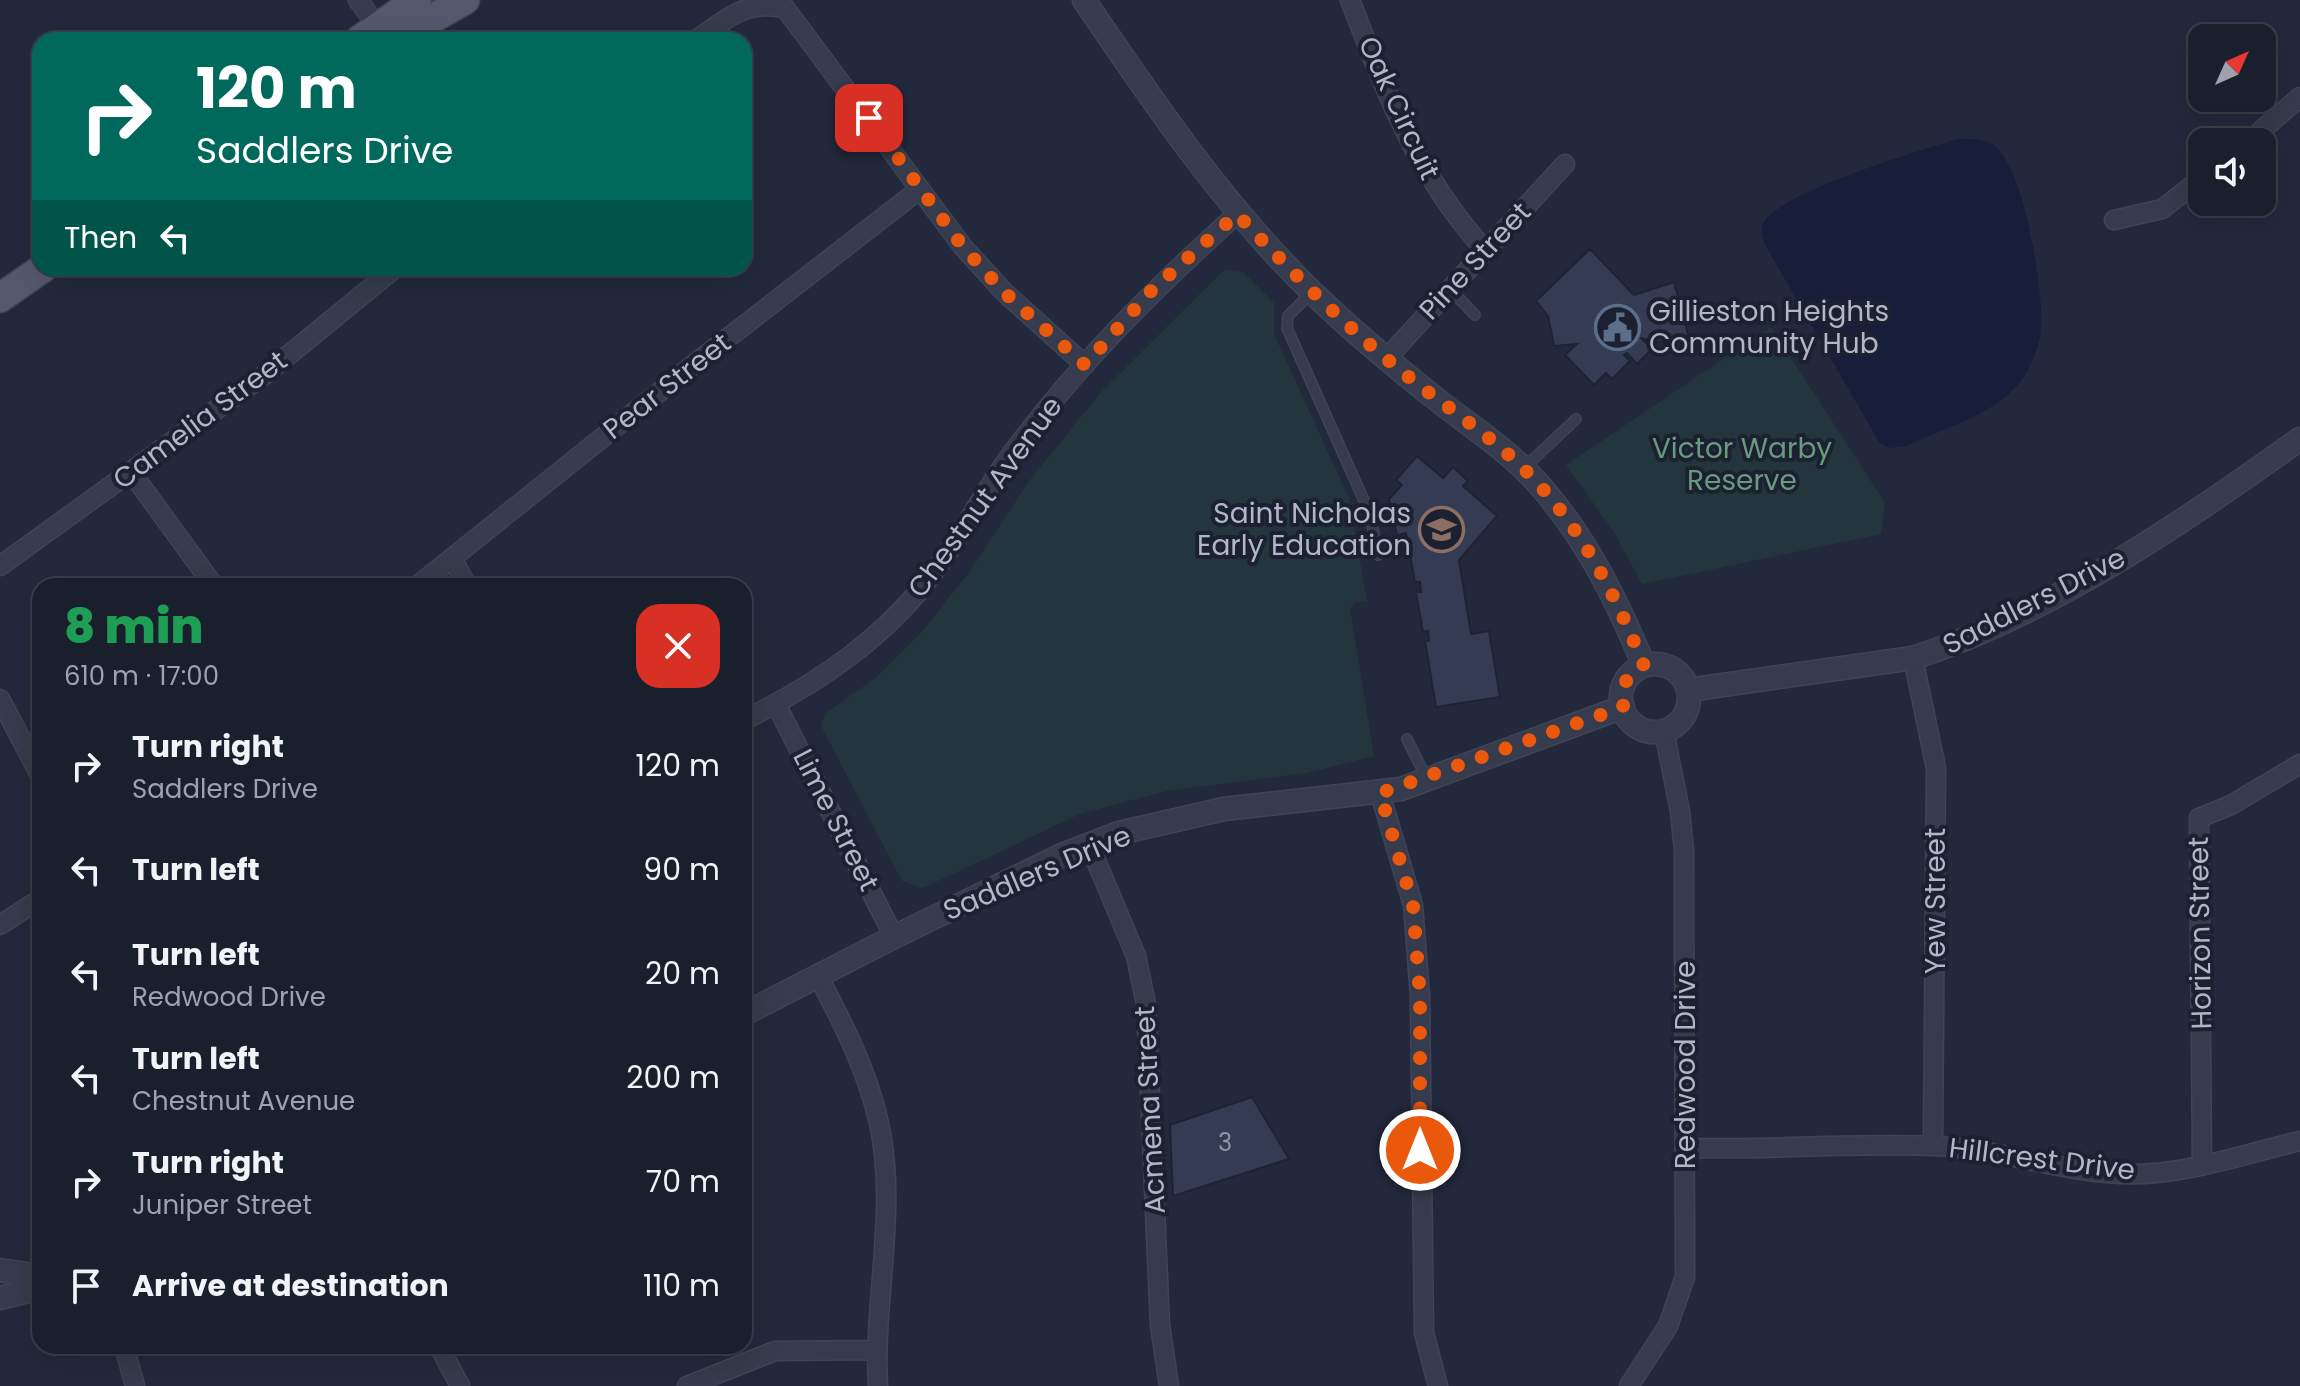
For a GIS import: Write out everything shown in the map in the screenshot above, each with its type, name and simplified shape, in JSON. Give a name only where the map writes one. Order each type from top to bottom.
[{"type":"main road","points":[[380,32],[417,0]]},
{"type":"main road","points":[[385,32],[465,0]]},
{"type":"main road","points":[[0,298],[32,276]]},
{"type":"street","points":[[358,0],[375,32]]},
{"type":"street","points":[[1084,0],[1167,123],[1237,214],[1312,292],[1386,359],[1523,469],[1574,528],[1602,574],[1644,666]]},
{"type":"street","name":"Oak Circuit","points":[[1350,0],[1387,96],[1423,168],[1455,216],[1485,250]]},
{"type":"street","points":[[708,32],[745,6],[766,2],[785,8],[800,23],[963,247],[1005,293],[1085,365]]},
{"type":"street","points":[[2264,128],[2300,97]]},
{"type":"street","name":"Pine Street","points":[[1386,359],[1565,164]]},
{"type":"street","name":"Pear Street","points":[[428,578],[693,365],[920,189]]},
{"type":"street","points":[[2114,220],[2162,209],[2188,189]]},
{"type":"street","name":"Chestnut Avenue","points":[[752,716],[830,673],[887,626],[936,569],[1010,457],[1085,365],[1151,291],[1237,214]]},
{"type":"street","name":"Camelia Street","points":[[0,566],[263,376],[385,276]]},
{"type":"street","name":"Saddlers Drive","points":[[1688,690],[1913,658],[2007,620],[2161,537],[2300,439]]},
{"type":"street","points":[[131,472],[208,578]]},
{"type":"street","points":[[453,560],[463,578]]},
{"type":"street","name":"Yew Street","points":[[1913,658],[1936,768],[1933,1146]]},
{"type":"street","points":[[1660,664],[1675,670],[1688,690],[1684,715],[1664,731],[1638,727],[1623,707],[1625,682],[1644,666],[1660,664]]},
{"type":"street","points":[[0,699],[32,760]]},
{"type":"street","name":"Lime Street","points":[[776,704],[894,937]]},
{"type":"street","name":"Saddlers Drive","points":[[752,1010],[894,937],[1089,844],[1119,833],[1224,809],[1380,793],[1427,779],[1623,707]]},
{"type":"street","name":"Redwood Drive","points":[[1629,1386],[1668,1326],[1685,1277],[1684,851],[1680,811],[1664,731]]},
{"type":"street","name":"Horizon Street","points":[[2202,1164],[2199,818],[2231,805],[2300,764]]},
{"type":"street","points":[[1380,793],[1413,905],[1420,996],[1424,1333],[1438,1386]]},
{"type":"street","name":"Acmena Street","points":[[1089,844],[1136,956],[1146,1004],[1160,1325],[1169,1386]]},
{"type":"street","points":[[0,925],[32,904]]},
{"type":"street","points":[[818,976],[856,1049],[879,1124],[885,1190],[878,1386]]},
{"type":"street","name":"Hillcrest Drive","points":[[1685,1148],[1933,1146],[1982,1149],[2078,1169],[2124,1174],[2202,1164],[2300,1141]]},
{"type":"street","points":[[0,1270],[32,1275]]},
{"type":"street","points":[[0,1298],[32,1290]]},
{"type":"street","points":[[687,1386],[775,1351],[877,1350]]},
{"type":"street","points":[[126,1354],[135,1386]]},
{"type":"street","points":[[443,1354],[460,1386]]},
{"type":"lane","points":[[1450,289],[1475,315]]},
{"type":"lane","points":[[1312,292],[1288,316],[1287,328],[1370,514],[1378,555]]},
{"type":"lane","points":[[1523,469],[1576,419]]},
{"type":"lane","points":[[1407,739],[1427,779]]},
{"type":"green space","points":[[1224,270],[1243,272],[1274,303],[1274,334],[1349,498],[1367,601],[1355,602],[1350,609],[1374,756],[1307,773],[1166,791],[1080,814],[923,888],[902,881],[821,726],[825,714],[878,676],[921,633],[970,571],[1029,481],[1102,391]]},
{"type":"green space","name":"Victor Warby Reserve","points":[[1771,327],[1885,503],[1881,534],[1642,584],[1614,532],[1566,465]]},
{"type":"water","points":[[1957,139],[1980,140],[1993,145],[2004,157],[2014,177],[2023,202],[2035,260],[2041,311],[2039,341],[2025,375],[2002,399],[1955,425],[1906,446],[1890,448],[1879,442],[1767,248],[1762,227],[1774,212],[1821,186]]},
{"type":"building","name":"Gillieston Heights Community Hub","points":[[1590,249],[1634,295],[1674,282],[1689,338],[1656,342],[1641,338],[1652,349],[1637,364],[1627,353],[1624,355],[1630,361],[1612,379],[1606,373],[1594,385],[1565,355],[1577,344],[1554,346],[1548,316],[1536,301]]},
{"type":"building","points":[[1417,456],[1443,478],[1453,467],[1468,481],[1463,486],[1497,516],[1459,560],[1471,634],[1489,631],[1500,697],[1436,707],[1425,641],[1429,641],[1428,631],[1423,632],[1416,592],[1421,592],[1420,582],[1415,582],[1406,533],[1397,535],[1389,499],[1402,485],[1396,480]]},
{"type":"building","points":[[1252,1097],[1289,1159],[1173,1196],[1170,1125]]},
{"type":"place","name":"Gillieston Heights Community Hub","points":[[1618,327]]},
{"type":"place","name":"Saint Nicholas Early Education","points":[[1442,529]]},
{"type":"route","points":[[869,118],[963,247],[1005,293],[1085,365],[1151,291],[1237,214],[1343,322],[1510,456],[1541,486],[1574,528],[1602,574],[1644,666],[1625,682],[1621,698],[1623,707],[1401,789],[1380,793],[1413,905],[1420,996],[1420,1150]]}]
